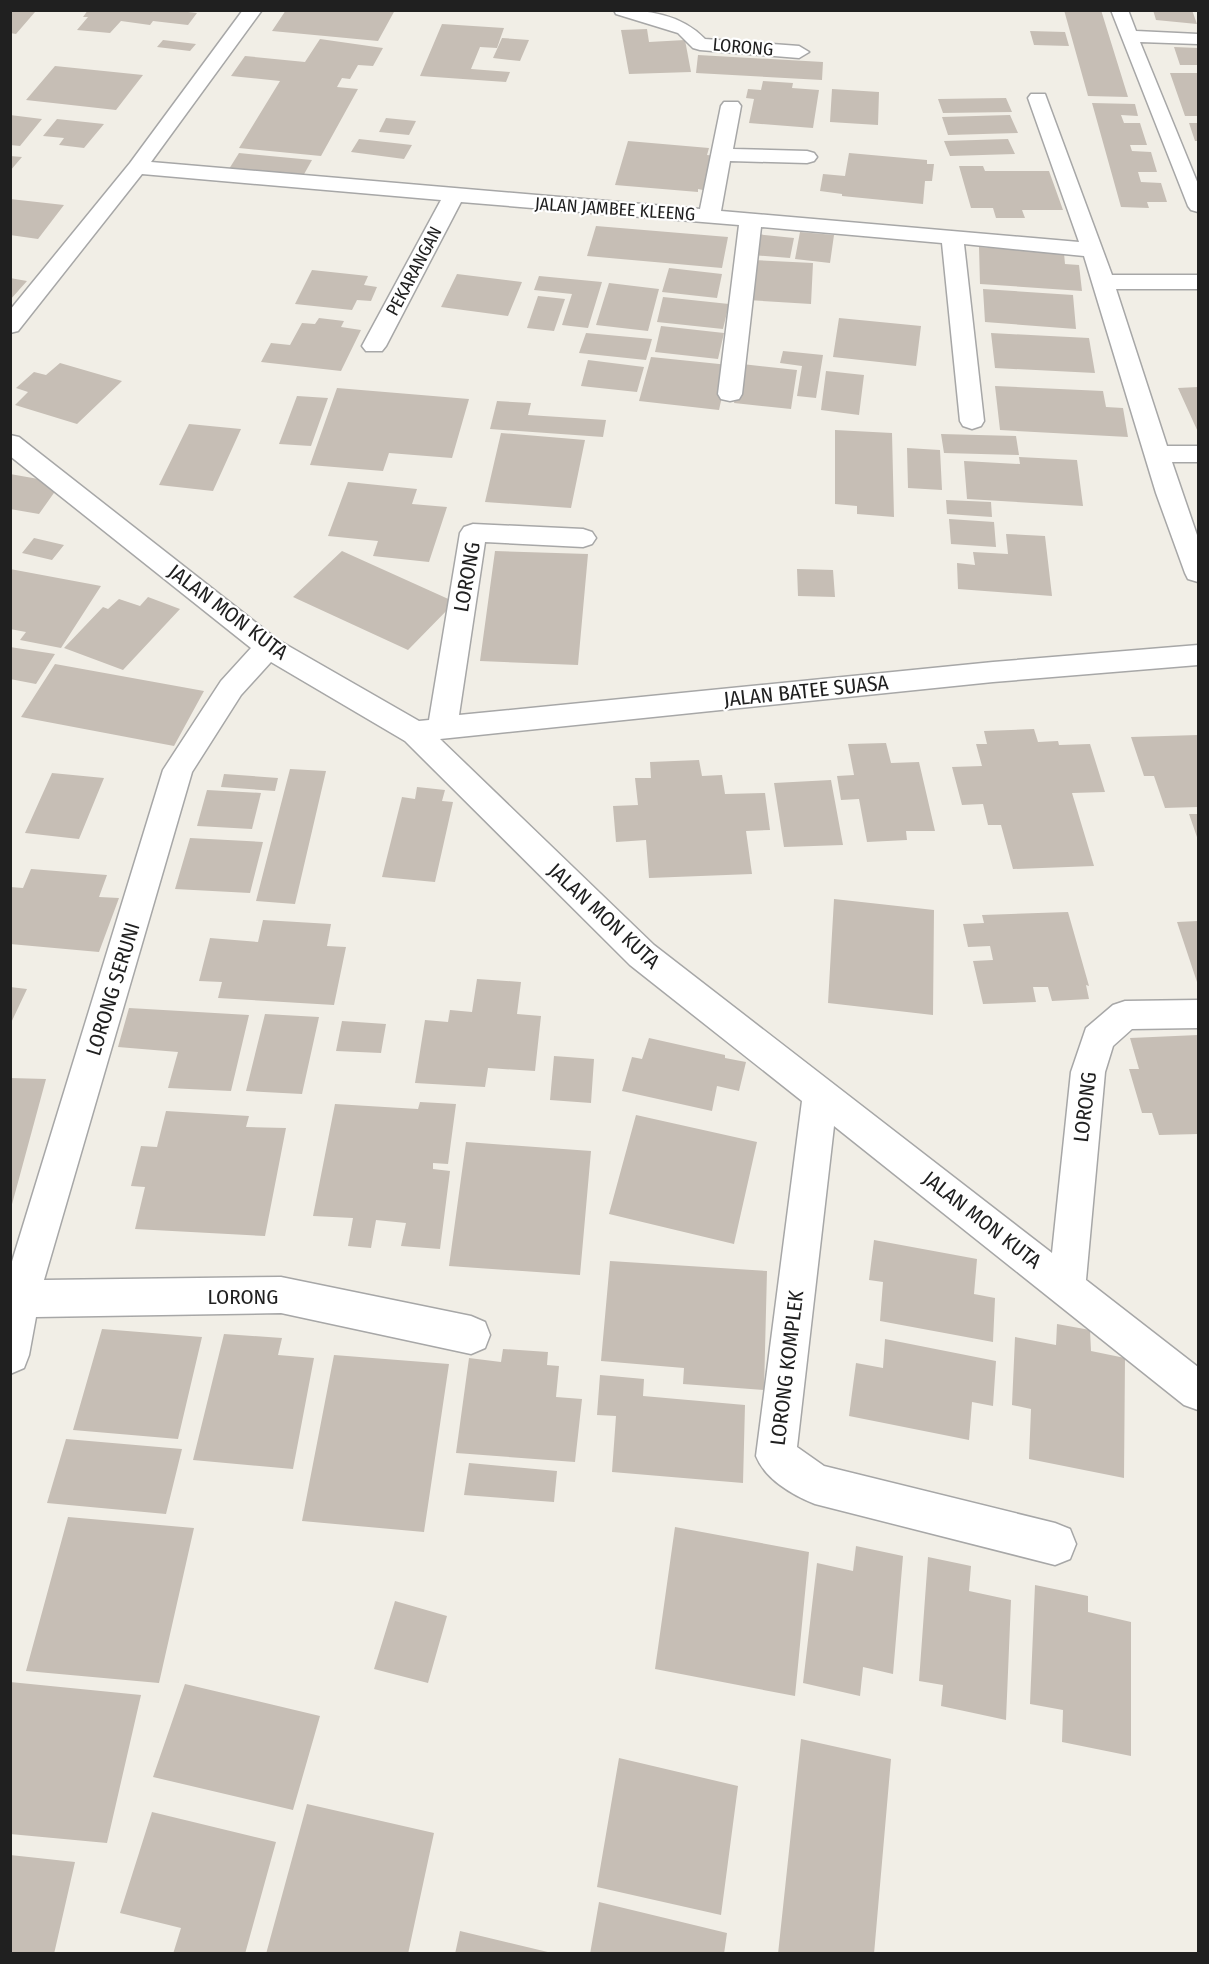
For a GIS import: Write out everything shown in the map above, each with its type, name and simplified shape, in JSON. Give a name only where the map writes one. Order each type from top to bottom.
[{"type":"street","points":[[10,326],[137,167],[253,10]]},
{"type":"street","name":"LORONG","points":[[623,10],[685,29],[700,44],[799,52]]},
{"type":"street","points":[[1038,98],[1093,250],[1157,454],[1198,573]]},
{"type":"street","points":[[709,215],[731,106]]},
{"type":"street","points":[[721,154],[807,157]]},
{"type":"street","name":"JALAN JAMBEE KLEENG","points":[[137,167],[453,197],[751,218],[1093,250]]},
{"type":"street","name":"PEKARANGAN","points":[[374,346],[453,197]]},
{"type":"street","points":[[730,394],[751,218]]},
{"type":"street","points":[[952,237],[972,421]]},
{"type":"street","points":[[1103,282],[1198,282]]},
{"type":"street","name":"JALAN MON KUTA","points":[[10,443],[267,647],[428,731],[642,955],[1198,1391]]},
{"type":"street","points":[[1157,454],[1198,454]]},
{"type":"street","name":"LORONG","points":[[428,731],[473,533],[583,538]]},
{"type":"street","name":"LORONG SERUNI","points":[[10,1355],[15,1299],[178,770],[231,688],[267,647]]},
{"type":"street","name":"JALAN BATEE SUASA","points":[[428,731],[993,672],[1198,655]]},
{"type":"street","name":"LORONG","points":[[1067,1286],[1088,1072],[1098,1038],[1125,1015],[1198,1014]]},
{"type":"street","name":"LORONG KOMPLEK","points":[[820,1093],[776,1456],[815,1484],[1055,1544]]},
{"type":"street","name":"LORONG","points":[[15,1299],[281,1295],[471,1335]]},
{"type":"lane","points":[[1119,10],[1198,206]]},
{"type":"lane","points":[[1129,36],[1198,39]]},
{"type":"building","points":[[10,10],[35,12],[16,34],[10,33]]},
{"type":"building","points":[[88,10],[190,10],[188,12],[197,13],[188,25],[153,21],[150,25],[121,21],[110,33],[77,30],[88,17],[83,17]]},
{"type":"building","points":[[286,10],[395,10],[378,41],[272,31]]},
{"type":"building","points":[[1064,10],[1101,10],[1128,97],[1088,96]]},
{"type":"building","points":[[1153,10],[1192,10],[1197,24],[1156,20]]},
{"type":"building","points":[[442,24],[504,28],[497,48],[480,47],[471,69],[510,72],[506,82],[420,76]]},
{"type":"building","points":[[647,29],[649,42],[685,40],[691,72],[629,74],[621,30]]},
{"type":"building","points":[[1030,31],[1065,32],[1069,46],[1034,45]]},
{"type":"building","points":[[502,38],[529,40],[520,61],[493,58]]},
{"type":"building","points":[[320,39],[383,48],[373,66],[358,65],[350,79],[342,78],[337,87],[358,89],[321,156],[239,148],[280,81],[231,76],[245,56],[305,62]]},
{"type":"building","points":[[163,40],[196,44],[190,51],[157,47]]},
{"type":"building","points":[[1174,47],[1198,48],[1198,65],[1180,65]]},
{"type":"building","points":[[698,55],[823,62],[822,80],[696,73]]},
{"type":"building","points":[[55,66],[143,75],[116,110],[26,100]]},
{"type":"building","points":[[1170,73],[1198,73],[1198,116],[1185,116]]},
{"type":"building","points":[[763,81],[793,83],[792,88],[819,90],[813,128],[749,123],[754,99],[746,98],[748,89],[761,90]]},
{"type":"building","points":[[832,89],[879,92],[878,125],[830,122]]},
{"type":"building","points":[[1006,98],[1012,112],[943,113],[938,99]]},
{"type":"building","points":[[1092,103],[1135,104],[1138,116],[1121,115],[1124,123],[1140,123],[1147,145],[1130,145],[1132,151],[1151,152],[1157,172],[1138,172],[1141,182],[1161,183],[1167,202],[1147,202],[1149,208],[1121,207]]},
{"type":"building","points":[[10,115],[42,119],[20,146],[10,145]]},
{"type":"building","points":[[1010,115],[1018,133],[948,135],[942,117]]},
{"type":"building","points":[[386,118],[416,121],[409,135],[379,132]]},
{"type":"building","points":[[57,119],[104,124],[84,148],[59,145],[64,138],[43,136]]},
{"type":"building","points":[[1189,123],[1198,123],[1198,141],[1195,141]]},
{"type":"building","points":[[359,139],[412,145],[404,159],[351,152]]},
{"type":"building","points":[[1008,139],[1015,154],[950,156],[944,141]]},
{"type":"building","points":[[628,141],[709,148],[707,155],[716,156],[708,191],[615,185]]},
{"type":"building","points":[[239,153],[312,160],[303,176],[229,169]]},
{"type":"building","points":[[849,153],[927,160],[927,164],[934,164],[932,181],[925,181],[923,204],[842,196],[842,194],[820,191],[823,174],[845,176]]},
{"type":"building","points":[[10,156],[22,157],[10,171]]},
{"type":"building","points":[[959,166],[983,166],[985,171],[1049,171],[1063,210],[1022,210],[1025,218],[996,218],[993,208],[971,208]]},
{"type":"building","points":[[10,199],[64,205],[38,239],[10,235]]},
{"type":"building","points":[[596,226],[728,237],[722,268],[587,256]]},
{"type":"building","points":[[800,232],[834,235],[830,263],[795,259]]},
{"type":"building","points":[[756,234],[794,238],[790,258],[752,255]]},
{"type":"building","points":[[979,247],[1064,253],[1065,264],[1079,265],[1082,291],[980,284]]},
{"type":"building","points":[[752,260],[813,263],[811,304],[748,300]]},
{"type":"building","points":[[669,268],[722,274],[717,298],[662,292]]},
{"type":"building","points":[[312,270],[368,276],[364,285],[377,287],[371,301],[357,300],[352,310],[295,304]]},
{"type":"building","points":[[457,274],[522,282],[508,316],[441,307]]},
{"type":"building","points":[[539,276],[602,282],[588,328],[562,325],[572,294],[534,290]]},
{"type":"building","points":[[10,278],[27,281],[10,300]]},
{"type":"building","points":[[609,283],[659,289],[648,331],[596,325]]},
{"type":"building","points":[[983,289],[1073,295],[1076,329],[985,322]]},
{"type":"building","points":[[538,296],[565,299],[554,331],[527,328]]},
{"type":"building","points":[[663,297],[729,304],[723,329],[657,322]]},
{"type":"building","points":[[319,318],[344,321],[341,327],[361,330],[341,371],[261,362],[271,343],[290,345],[302,323],[315,324]]},
{"type":"building","points":[[839,318],[921,326],[916,366],[833,357]]},
{"type":"building","points":[[661,326],[724,333],[718,359],[655,352]]},
{"type":"building","points":[[586,333],[652,339],[646,360],[579,353]]},
{"type":"building","points":[[991,333],[1089,338],[1095,373],[995,368]]},
{"type":"building","points":[[783,351],[823,355],[816,398],[797,396],[802,366],[780,363]]},
{"type":"building","points":[[651,357],[729,365],[719,410],[639,401]]},
{"type":"building","points":[[588,360],[644,367],[637,392],[581,386]]},
{"type":"building","points":[[60,363],[122,381],[77,424],[15,405],[28,392],[16,388],[34,372],[46,375]]},
{"type":"building","points":[[742,364],[797,370],[791,409],[734,403]]},
{"type":"building","points":[[826,371],[864,375],[859,415],[821,410]]},
{"type":"building","points":[[995,386],[1103,391],[1106,407],[1123,408],[1128,437],[1000,430]]},
{"type":"building","points":[[1198,387],[1198,432],[1178,388]]},
{"type":"building","points":[[337,388],[469,399],[452,458],[389,453],[383,471],[310,465]]},
{"type":"building","points":[[297,396],[328,398],[311,446],[279,444]]},
{"type":"building","points":[[497,401],[531,403],[528,415],[606,420],[603,437],[490,429]]},
{"type":"building","points":[[189,424],[241,429],[213,491],[159,485]]},
{"type":"building","points":[[835,430],[892,433],[894,517],[857,514],[857,506],[835,504]]},
{"type":"building","points":[[501,433],[585,440],[571,508],[485,502]]},
{"type":"building","points":[[941,434],[1016,436],[1019,455],[944,453]]},
{"type":"building","points":[[907,448],[940,450],[942,490],[908,488]]},
{"type":"building","points":[[1019,457],[1077,460],[1083,506],[967,499],[964,461],[1020,464]]},
{"type":"building","points":[[10,474],[61,483],[39,514],[10,509]]},
{"type":"building","points":[[348,482],[417,489],[412,504],[447,507],[429,562],[373,556],[378,541],[328,536]]},
{"type":"building","points":[[946,500],[991,502],[992,517],[947,514]]},
{"type":"building","points":[[949,519],[994,522],[996,547],[951,544]]},
{"type":"building","points":[[1006,534],[1045,536],[1052,596],[958,589],[957,563],[975,565],[973,552],[1008,554]]},
{"type":"building","points":[[34,538],[64,545],[52,560],[22,553]]},
{"type":"building","points":[[342,551],[455,602],[408,650],[293,597]]},
{"type":"building","points":[[495,551],[588,554],[578,665],[480,661]]},
{"type":"building","points":[[10,569],[101,586],[61,648],[20,640],[26,632],[10,629]]},
{"type":"building","points":[[797,569],[833,570],[835,597],[798,596]]},
{"type":"building","points":[[148,597],[180,609],[123,670],[64,648],[103,607],[108,609],[119,599],[140,606]]},
{"type":"building","points":[[10,647],[55,654],[36,684],[10,679]]},
{"type":"building","points":[[55,664],[204,691],[174,746],[21,717]]},
{"type":"building","points":[[1034,729],[1038,742],[1058,741],[1059,745],[1090,744],[1105,792],[1072,793],[1094,866],[1013,869],[1001,825],[988,825],[983,804],[962,805],[952,767],[982,766],[976,744],[987,744],[984,731]]},
{"type":"building","points":[[1198,735],[1198,807],[1165,808],[1154,776],[1144,776],[1131,737]]},
{"type":"building","points":[[886,743],[891,763],[919,762],[935,831],[906,831],[907,840],[867,842],[859,799],[841,800],[837,776],[854,775],[848,744]]},
{"type":"building","points":[[699,760],[702,776],[722,775],[725,794],[765,793],[770,830],[746,831],[752,874],[649,878],[646,840],[616,842],[613,806],[638,805],[635,778],[651,778],[650,762]]},
{"type":"building","points":[[290,769],[326,771],[295,904],[256,901]]},
{"type":"building","points":[[52,773],[104,778],[79,839],[25,833]]},
{"type":"building","points":[[224,774],[278,778],[275,791],[221,787]]},
{"type":"building","points":[[831,780],[843,845],[784,847],[774,783]]},
{"type":"building","points":[[417,787],[445,790],[442,801],[453,802],[435,882],[382,877],[402,797],[415,799]]},
{"type":"building","points":[[207,790],[261,793],[252,829],[197,826]]},
{"type":"building","points":[[1189,814],[1198,814],[1198,840]]},
{"type":"building","points":[[190,838],[263,842],[250,893],[175,889]]},
{"type":"building","points":[[31,869],[107,875],[99,897],[119,898],[99,952],[10,944],[10,887],[23,888]]},
{"type":"building","points":[[834,899],[934,910],[933,1015],[828,1003]]},
{"type":"building","points":[[1068,912],[1089,986],[1086,985],[1089,999],[1052,1001],[1048,987],[1033,987],[1036,1002],[983,1004],[973,961],[993,960],[990,946],[968,947],[963,924],[984,923],[982,915]]},
{"type":"building","points":[[263,920],[331,924],[327,946],[346,947],[334,1005],[218,998],[222,982],[199,981],[210,938],[258,942]]},
{"type":"building","points":[[1198,921],[1198,985],[1177,922]]},
{"type":"building","points":[[477,979],[521,982],[517,1014],[541,1016],[535,1071],[488,1068],[485,1087],[415,1083],[425,1020],[448,1022],[450,1010],[472,1012]]},
{"type":"building","points":[[10,987],[27,989],[10,1025]]},
{"type":"building","points":[[129,1008],[249,1015],[231,1091],[168,1088],[178,1052],[118,1047]]},
{"type":"building","points":[[265,1014],[319,1017],[302,1094],[246,1091]]},
{"type":"building","points":[[342,1021],[386,1024],[381,1053],[336,1051]]},
{"type":"building","points":[[1198,1035],[1198,1134],[1159,1135],[1152,1113],[1142,1113],[1129,1069],[1139,1069],[1130,1038]]},
{"type":"building","points":[[649,1038],[746,1062],[739,1091],[717,1086],[712,1111],[622,1091],[632,1057],[642,1059]]},
{"type":"building","points":[[554,1056],[594,1059],[591,1103],[550,1100]]},
{"type":"building","points":[[10,1078],[46,1079],[11,1208],[10,1208]]},
{"type":"building","points":[[420,1102],[456,1104],[448,1164],[433,1163],[433,1169],[450,1171],[440,1249],[401,1246],[406,1223],[376,1220],[371,1248],[348,1246],[353,1218],[313,1216],[335,1104],[418,1109]]},
{"type":"building","points":[[166,1111],[249,1116],[246,1127],[286,1128],[265,1236],[135,1229],[145,1187],[131,1186],[141,1146],[157,1147]]},
{"type":"building","points":[[636,1115],[757,1142],[734,1244],[609,1214]]},
{"type":"building","points":[[466,1142],[591,1151],[580,1275],[449,1266]]},
{"type":"building","points":[[874,1240],[977,1259],[974,1294],[995,1298],[993,1342],[880,1321],[883,1282],[869,1280]]},
{"type":"building","points":[[610,1261],[767,1271],[764,1390],[683,1384],[684,1368],[601,1361]]},
{"type":"building","points":[[1057,1324],[1090,1330],[1091,1351],[1125,1358],[1124,1478],[1029,1459],[1031,1409],[1012,1405],[1015,1337],[1056,1345]]},
{"type":"building","points":[[102,1329],[202,1337],[178,1439],[73,1430]]},
{"type":"building","points":[[224,1334],[282,1338],[278,1355],[314,1358],[293,1469],[193,1460]]},
{"type":"building","points":[[885,1339],[996,1361],[993,1406],[972,1402],[969,1440],[849,1416],[856,1363],[883,1368]]},
{"type":"building","points":[[503,1349],[548,1352],[547,1365],[559,1366],[556,1397],[582,1399],[575,1462],[456,1453],[469,1358],[501,1362]]},
{"type":"building","points":[[334,1355],[449,1364],[424,1532],[302,1521]]},
{"type":"building","points":[[600,1375],[644,1379],[643,1396],[745,1405],[743,1483],[612,1472],[616,1416],[597,1415]]},
{"type":"building","points":[[66,1439],[182,1449],[166,1514],[47,1503]]},
{"type":"building","points":[[469,1463],[557,1471],[554,1502],[464,1495]]},
{"type":"building","points":[[68,1517],[194,1528],[159,1683],[26,1671]]},
{"type":"building","points":[[675,1527],[809,1552],[795,1696],[655,1669]]},
{"type":"building","points":[[856,1546],[903,1556],[893,1674],[863,1667],[860,1696],[803,1683],[817,1563],[853,1571]]},
{"type":"building","points":[[928,1557],[971,1566],[969,1591],[1011,1600],[1006,1720],[941,1706],[943,1685],[919,1681]]},
{"type":"building","points":[[1035,1585],[1088,1596],[1088,1612],[1131,1622],[1131,1756],[1062,1742],[1063,1710],[1030,1704]]},
{"type":"building","points":[[395,1601],[447,1616],[428,1683],[374,1669]]},
{"type":"building","points":[[10,1682],[141,1695],[107,1843],[10,1834]]},
{"type":"building","points":[[185,1684],[320,1716],[293,1810],[153,1777]]},
{"type":"building","points":[[801,1739],[891,1759],[874,1954],[778,1954]]},
{"type":"building","points":[[619,1758],[738,1786],[721,1915],[597,1887]]},
{"type":"building","points":[[307,1804],[434,1833],[408,1954],[266,1954]]},
{"type":"building","points":[[152,1812],[276,1842],[245,1954],[173,1954],[181,1928],[120,1913]]},
{"type":"building","points":[[10,1855],[75,1862],[54,1954],[10,1954]]},
{"type":"building","points":[[599,1902],[727,1933],[724,1954],[590,1954]]},
{"type":"building","points":[[460,1931],[552,1953],[552,1954],[455,1954]]}]
